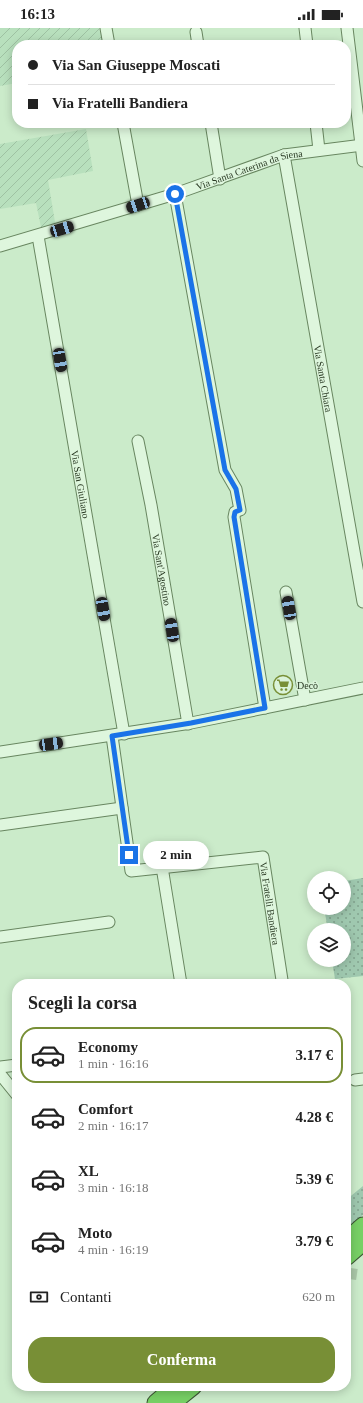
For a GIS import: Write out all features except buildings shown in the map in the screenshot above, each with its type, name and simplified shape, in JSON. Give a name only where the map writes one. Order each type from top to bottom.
[{"type":"highway","points":[[351,1237],[363,1226]]},
{"type":"highway","points":[[351,1253],[363,1242]]},
{"type":"highway","points":[[155,1403],[163,1391]]},
{"type":"highway","points":[[155,1403],[170,1391]]},
{"type":"highway","points":[[172,1403],[187,1391]]},
{"type":"street","points":[[106,28],[108,40]]},
{"type":"street","points":[[305,28],[306,40]]},
{"type":"street","points":[[347,28],[349,40]]},
{"type":"street","points":[[196,32],[197,40]]},
{"type":"street","points":[[351,59],[363,161]]},
{"type":"street","points":[[124,128],[138,205]]},
{"type":"street","points":[[212,128],[220,179]]},
{"type":"street","points":[[317,128],[319,150]]},
{"type":"street","name":"Via Santa Caterina da Siena","points":[[0,246],[38,236],[175,194],[284,155],[362,145]]},
{"type":"street","name":"Via Santa Chiara","points":[[284,155],[363,602]]},
{"type":"street","points":[[175,194],[225,470],[236,489],[240,510],[235,512],[234,517],[265,708]]},
{"type":"street","name":"Via San Giuliano","points":[[38,236],[124,734]]},
{"type":"street","name":"Via Sant'Agostino","points":[[138,440],[151,505],[188,724]]},
{"type":"street","points":[[286,592],[305,700]]},
{"type":"street","points":[[0,752],[188,724],[363,688]]},
{"type":"street","name":"Via Fratelli Bandiera","points":[[112,736],[131,871],[263,856],[282,979]]},
{"type":"street","points":[[0,824],[122,808]]},
{"type":"street","points":[[162,868],[180,979]]},
{"type":"street","points":[[0,937],[109,922]]},
{"type":"street","points":[[0,1067],[12,1066]]},
{"type":"street","points":[[0,1074],[12,1089]]},
{"type":"green space","points":[[0,28],[99,28],[102,40],[12,40],[12,84],[0,86]]},
{"type":"green space","points":[[86,129],[93,171],[48,180],[56,228],[42,232],[36,203],[0,209],[0,144]]},
{"type":"green space","points":[[363,878],[363,976],[335,979],[333,967],[351,967],[351,923],[327,923],[325,915],[351,915],[351,880]]},
{"type":"green space","points":[[363,1186],[363,1215],[351,1226],[351,1196]]},
{"type":"tunnel","points":[[351,1274],[360,1275]]},
{"type":"place","name":"Decò","points":[[283,685]]},
{"type":"route","points":[[129,855],[112,736],[191,723],[265,708],[234,517],[235,512],[240,510],[236,489],[230,476],[225,470],[175,194]]}]
